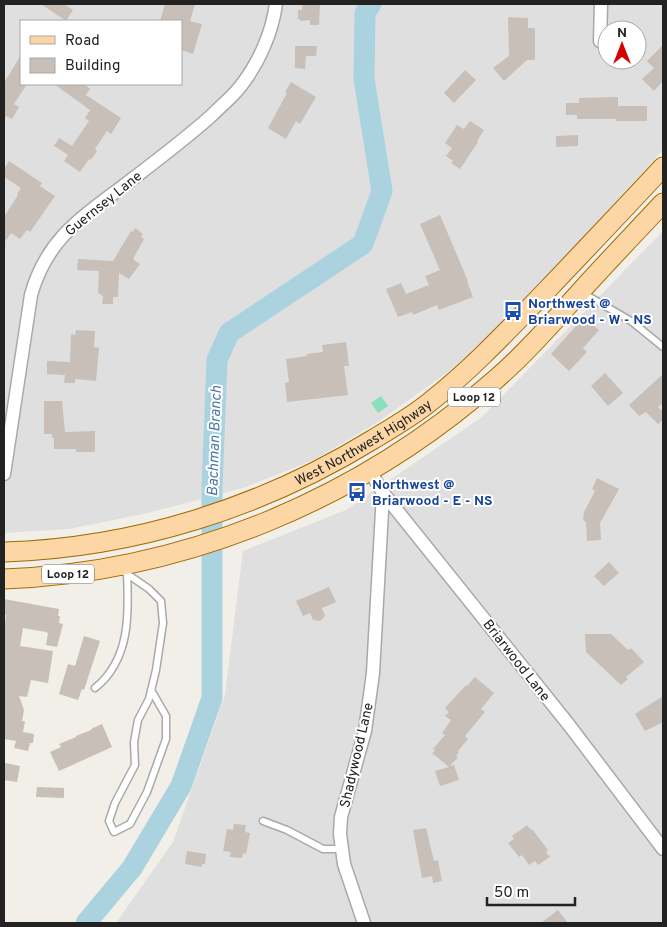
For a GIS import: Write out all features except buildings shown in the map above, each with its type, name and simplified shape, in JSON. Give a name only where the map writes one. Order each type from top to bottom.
[{"type":"main road","name":"West Northwest Highway","points":[[4,552],[60,549],[153,532],[208,516],[268,495],[328,466],[406,419],[431,402],[464,374],[501,339],[663,167]]},
{"type":"main road","name":"West Northwest Highway","points":[[4,579],[125,568],[198,546],[295,510],[370,471],[428,433],[495,380],[560,315],[663,203]]},
{"type":"main road","points":[[612,222],[630,239]]},
{"type":"main road","points":[[358,448],[370,471]]},
{"type":"street","name":"Guernsey Lane","points":[[4,474],[31,295],[49,252],[63,235],[88,213],[187,137],[234,94],[258,59],[271,29],[276,4]]},
{"type":"street","points":[[601,4],[601,20]]},
{"type":"street","name":"Briarwood Lane","points":[[370,471],[383,493],[569,725],[663,849]]},
{"type":"street","name":"Shadywood Lane","points":[[364,923],[344,864],[341,849],[342,817],[365,730],[373,673],[383,493]]},
{"type":"lane","points":[[580,292],[630,321],[663,347]]},
{"type":"lane","points":[[95,688],[113,669],[122,652],[126,635],[128,595],[125,568]]},
{"type":"lane","points":[[125,568],[161,601],[163,623],[151,690],[138,720],[134,742],[135,765],[115,803],[109,821],[114,832],[130,824],[146,792],[166,739],[166,716],[151,690]]},
{"type":"lane","points":[[264,821],[288,830],[323,849],[341,849]]},
{"type":"shaded area","points":[[4,4],[663,4],[663,150],[507,320],[448,372],[378,422],[316,459],[243,488],[148,513],[69,529],[4,533]]},
{"type":"shaded area","points":[[663,231],[663,923],[116,923],[173,842],[225,695],[243,551],[346,510],[482,417]]},
{"type":"green space","points":[[381,396],[388,406],[378,413],[371,403]]},
{"type":"waterway","name":"Bachman Branch","points":[[86,923],[132,868],[181,786],[212,698],[212,487],[217,360],[229,333],[363,244],[382,191],[364,79],[365,13],[371,4]]},
{"type":"place","name":"Northwest @ Briarwood - W - NS","points":[[513,311]]},
{"type":"place","name":"Northwest @ Briarwood - E - NS","points":[[357,492]]}]
